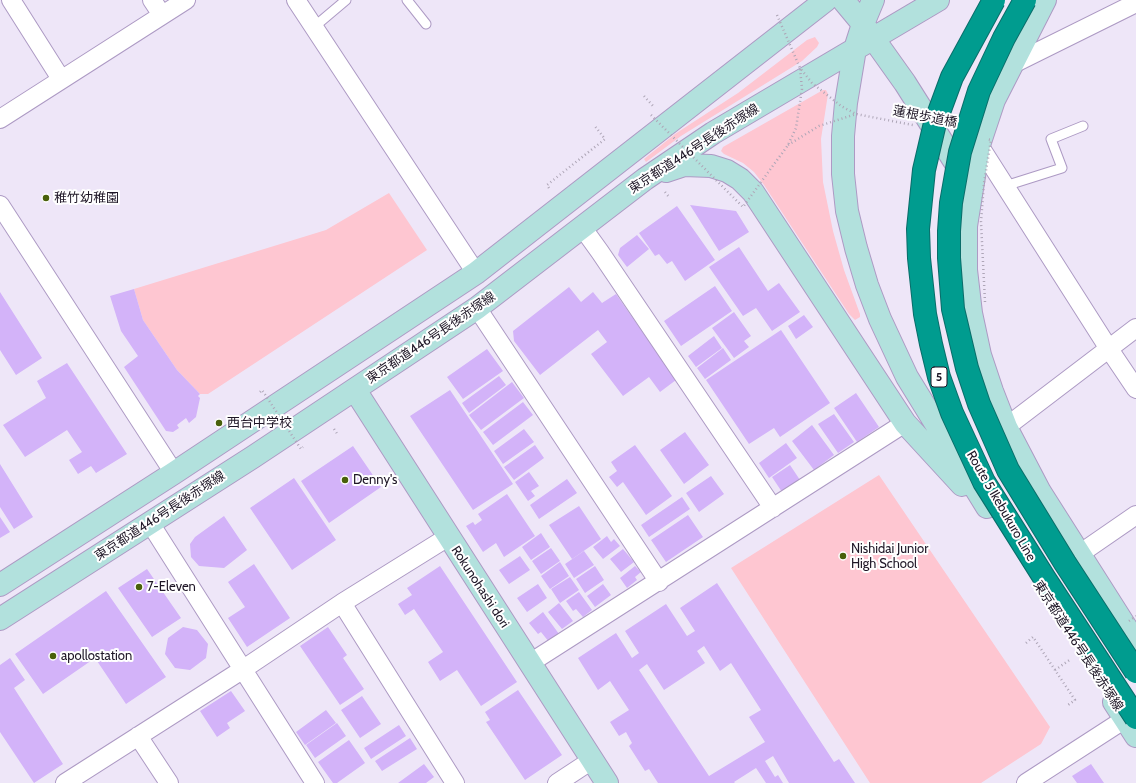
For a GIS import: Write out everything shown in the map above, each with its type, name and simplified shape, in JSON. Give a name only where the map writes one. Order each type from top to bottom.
[{"type":"highway","name":"Route 5 Ikebukuro Line","points":[[994,0],[963,54],[947,89],[935,123],[924,170],[918,229],[919,265],[926,322],[939,377],[952,413],[984,482],[1132,724]]},
{"type":"highway","name":"Route 5 Ikebukuro Line","points":[[1025,0],[981,85],[971,111],[960,152],[951,203],[949,231],[949,258],[953,309],[967,368],[979,404],[1008,470],[1061,557],[1136,672]]},
{"type":"main road","points":[[2,580],[174,473],[476,273],[826,0]]},
{"type":"main road","points":[[843,0],[864,37],[905,83],[971,188]]},
{"type":"main road","name":"東京都道446号長後赤塚線","points":[[873,0],[846,103],[843,136],[843,174],[847,211],[856,248],[880,319],[907,377],[998,524],[1132,724]]},
{"type":"main road","name":"東京都道446号長後赤塚線","points":[[0,619],[355,390],[477,308],[645,179],[713,133],[864,37],[938,0]]},
{"type":"main road","points":[[1045,0],[994,100],[971,188],[966,226],[966,270],[971,313],[980,355],[1006,427],[1040,492],[1078,555],[1136,643]]},
{"type":"main road","points":[[645,179],[684,165],[697,164],[711,166],[727,171],[740,179],[753,192],[763,206],[905,423],[998,524]]},
{"type":"main road","name":"Rokunohashi dori","points":[[355,390],[607,783]]},
{"type":"street","points":[[11,0],[61,79]]},
{"type":"street","points":[[152,0],[162,15]]},
{"type":"street","points":[[0,119],[186,0]]},
{"type":"street","points":[[296,0],[476,273]]},
{"type":"street","points":[[1011,65],[1136,3]]},
{"type":"street","points":[[984,141],[1005,186],[1136,389]]},
{"type":"street","points":[[0,205],[174,473]]},
{"type":"street","points":[[582,227],[773,508]]},
{"type":"street","points":[[477,308],[659,582]]},
{"type":"street","points":[[1006,427],[1136,328]]},
{"type":"street","points":[[530,663],[659,582],[905,423]]},
{"type":"street","points":[[1078,555],[1136,515]]},
{"type":"street","points":[[150,523],[315,783]]},
{"type":"street","points":[[65,783],[242,670],[342,603],[448,537]]},
{"type":"street","points":[[342,603],[455,783]]},
{"type":"street","points":[[1026,783],[1132,724]]},
{"type":"street","points":[[138,736],[169,783]]},
{"type":"street","points":[[557,783],[592,760]]},
{"type":"lane","points":[[314,27],[346,0]]},
{"type":"lane","points":[[407,0],[426,24]]},
{"type":"lane","points":[[1005,186],[1062,168],[1050,139],[1083,126]]},
{"type":"path","name":"蓮根歩道橋","points":[[777,15],[800,68],[812,83],[841,106],[856,114],[916,126]]},
{"type":"path","name":"蓮根歩道橋","points":[[651,115],[743,207],[788,145],[796,128],[802,89],[800,68]]},
{"type":"path","points":[[644,96],[653,106]]},
{"type":"path","name":"蓮根歩道橋","points":[[788,145],[819,126],[856,114]]},
{"type":"path","points":[[589,151],[605,139],[594,125]]},
{"type":"path","points":[[984,141],[984,183],[981,222],[985,302]]},
{"type":"path","points":[[260,392],[262,390],[301,449],[303,447]]},
{"type":"path","points":[[1026,643],[1033,637],[1075,700],[1068,705]]},
{"type":"shaded area","points":[[815,37],[819,43],[817,47],[802,61],[681,136],[646,162],[644,159],[675,134],[738,93],[807,40]]},
{"type":"shaded area","points":[[823,90],[826,90],[828,94],[821,139],[823,182],[833,231],[844,270],[860,314],[860,317],[855,320],[849,314],[754,172],[743,163],[721,151],[723,147]]},
{"type":"shaded area","points":[[389,193],[427,250],[208,394],[200,394],[177,370],[143,320],[134,289],[326,230]]},
{"type":"shaded area","points":[[879,475],[1050,727],[1041,744],[981,783],[870,783],[731,568]]},
{"type":"building","points":[[690,205],[736,211],[749,232],[719,251]]},
{"type":"building","points":[[677,206],[715,260],[685,281],[672,261],[667,264],[659,254],[655,256],[639,233]]},
{"type":"building","points":[[637,235],[649,249],[627,267],[618,255],[620,248]]},
{"type":"building","points":[[739,247],[768,291],[779,283],[800,312],[772,331],[756,308],[743,316],[709,267]]},
{"type":"building","points":[[715,286],[732,311],[681,346],[664,321]]},
{"type":"building","points":[[569,287],[581,302],[593,292],[602,303],[616,294],[676,380],[660,392],[649,377],[623,396],[591,354],[607,342],[598,330],[540,375],[514,341],[513,331]]},
{"type":"building","points":[[134,289],[143,320],[177,370],[200,394],[198,396],[200,398],[196,417],[189,423],[186,418],[177,425],[179,428],[173,432],[166,431],[124,367],[138,356],[121,331],[110,296]]},
{"type":"building","points":[[0,292],[42,358],[16,375],[0,350]]},
{"type":"building","points":[[734,312],[751,336],[744,341],[749,347],[734,358],[712,328]]},
{"type":"building","points":[[804,315],[813,327],[796,339],[788,326]]},
{"type":"building","points":[[781,330],[830,403],[780,437],[774,428],[749,444],[706,380]]},
{"type":"building","points":[[714,336],[722,348],[696,367],[688,356]]},
{"type":"building","points":[[723,348],[731,360],[705,379],[697,368]]},
{"type":"building","points":[[487,349],[503,371],[463,399],[447,377]]},
{"type":"building","points":[[67,363],[127,454],[96,473],[91,466],[78,474],[69,460],[82,452],[67,430],[25,457],[3,425],[46,398],[37,381]]},
{"type":"building","points":[[499,376],[506,385],[469,413],[462,403]]},
{"type":"building","points":[[512,382],[524,398],[481,430],[469,415]]},
{"type":"building","points":[[450,390],[513,484],[473,510],[410,416]]},
{"type":"building","points":[[856,393],[879,427],[857,442],[834,408]]},
{"type":"building","points":[[523,402],[533,415],[493,445],[483,432]]},
{"type":"building","points":[[834,414],[854,442],[838,453],[818,424]]},
{"type":"building","points":[[812,425],[834,455],[814,470],[792,441]]},
{"type":"building","points":[[524,429],[534,442],[503,464],[494,451]]},
{"type":"building","points":[[685,432],[709,465],[684,484],[660,450]]},
{"type":"building","points":[[786,443],[797,458],[769,478],[759,463]]},
{"type":"building","points":[[535,445],[544,458],[514,480],[504,467]]},
{"type":"building","points":[[635,445],[672,496],[646,515],[623,482],[617,487],[609,477],[617,471],[611,462]]},
{"type":"building","points":[[353,446],[381,487],[329,523],[301,481]]},
{"type":"building","points":[[0,464],[33,517],[14,529],[0,507]]},
{"type":"building","points":[[790,465],[800,480],[782,492],[772,477]]},
{"type":"building","points":[[529,472],[539,486],[531,491],[535,496],[528,501],[515,482]]},
{"type":"building","points":[[711,476],[724,494],[699,512],[686,493]]},
{"type":"building","points":[[294,478],[336,540],[292,570],[250,508]]},
{"type":"building","points":[[567,479],[577,493],[539,519],[530,505]]},
{"type":"building","points":[[507,494],[535,536],[504,557],[496,543],[483,552],[466,526],[473,522],[475,525],[482,520],[478,514]]},
{"type":"building","points":[[682,497],[690,509],[649,537],[641,525]]},
{"type":"building","points":[[579,506],[601,539],[572,559],[549,525]]},
{"type":"building","points":[[688,515],[703,537],[666,562],[651,540]]},
{"type":"building","points":[[224,516],[247,550],[224,568],[199,566],[191,557],[190,544],[195,537]]},
{"type":"building","points":[[0,517],[10,532],[0,538]]},
{"type":"building","points":[[541,533],[550,547],[531,560],[522,547]]},
{"type":"building","points":[[607,536],[611,542],[614,539],[620,546],[603,559],[593,547]]},
{"type":"building","points":[[551,548],[560,561],[541,574],[532,561]]},
{"type":"building","points":[[623,549],[634,562],[621,572],[610,559]]},
{"type":"building","points":[[584,551],[594,565],[574,578],[565,564]]},
{"type":"building","points":[[520,556],[530,570],[509,584],[499,570]]},
{"type":"building","points":[[560,562],[569,576],[550,589],[541,576]]},
{"type":"building","points":[[254,564],[290,618],[247,647],[228,618],[245,607],[228,582]]},
{"type":"building","points":[[440,566],[517,682],[481,706],[457,670],[440,681],[428,662],[443,652],[414,609],[405,615],[398,604],[412,595],[407,588]]},
{"type":"building","points":[[595,566],[604,580],[585,593],[576,579]]},
{"type":"building","points":[[635,566],[641,572],[635,577],[637,580],[627,588],[620,578]]},
{"type":"building","points":[[147,569],[181,618],[152,637],[118,588]]},
{"type":"building","points":[[570,577],[579,590],[560,603],[551,589]]},
{"type":"building","points":[[717,583],[834,762],[839,759],[855,783],[789,783],[773,756],[765,761],[775,777],[778,775],[783,783],[766,783],[756,768],[734,782],[735,783],[658,783],[649,769],[645,771],[629,746],[632,743],[626,732],[619,736],[610,722],[629,710],[610,681],[598,690],[578,658],[616,633],[632,658],[639,653],[625,631],[666,604],[687,636],[695,631],[680,608]],"holes":[[[704,646],[720,671],[731,663],[761,710],[749,717],[765,742],[709,776],[639,670],[647,664],[664,690],[705,663],[697,651]]]},
{"type":"building","points":[[538,584],[547,598],[527,612],[517,598]]},
{"type":"building","points":[[603,584],[611,595],[595,607],[587,596]]},
{"type":"building","points":[[106,591],[166,677],[126,704],[95,658],[43,694],[15,654]]},
{"type":"building","points":[[579,592],[592,610],[583,617],[576,609],[573,611],[566,601]]},
{"type":"building","points":[[559,603],[573,621],[562,629],[548,612]]},
{"type":"building","points":[[543,612],[559,634],[549,642],[541,632],[538,634],[529,623]]},
{"type":"building","points":[[183,627],[197,630],[208,644],[206,658],[190,670],[175,668],[165,654],[168,638]]},
{"type":"building","points":[[328,627],[347,655],[343,658],[364,689],[340,705],[300,646]]},
{"type":"building","points":[[10,658],[25,680],[14,688],[63,764],[34,783],[0,732],[0,665]]},
{"type":"building","points":[[518,690],[562,755],[525,780],[486,722],[490,720],[485,712]]},
{"type":"building","points":[[231,691],[245,711],[227,723],[230,728],[217,737],[200,711]]},
{"type":"building","points":[[362,696],[381,724],[360,738],[341,710]]},
{"type":"building","points":[[326,710],[336,723],[305,745],[296,732]]},
{"type":"building","points":[[337,723],[346,736],[315,758],[306,745]]},
{"type":"building","points":[[399,725],[406,736],[371,759],[364,748]]},
{"type":"building","points":[[410,738],[417,749],[382,771],[375,761]]},
{"type":"building","points":[[349,740],[365,763],[337,783],[333,783],[318,762]]},
{"type":"building","points":[[424,764],[434,777],[426,783],[398,783]]},
{"type":"building","points":[[1091,764],[1104,783],[1077,783],[1072,776]]},
{"type":"place","name":"稚竹幼稚園","points":[[46,198]]},
{"type":"place","name":"西台中学校","points":[[219,423]]},
{"type":"place","name":"Denny's","points":[[345,480]]},
{"type":"place","name":"Nishidai Junior High School","points":[[843,556]]},
{"type":"place","name":"7-Eleven","points":[[139,587]]},
{"type":"place","name":"apollostation","points":[[53,656]]}]
